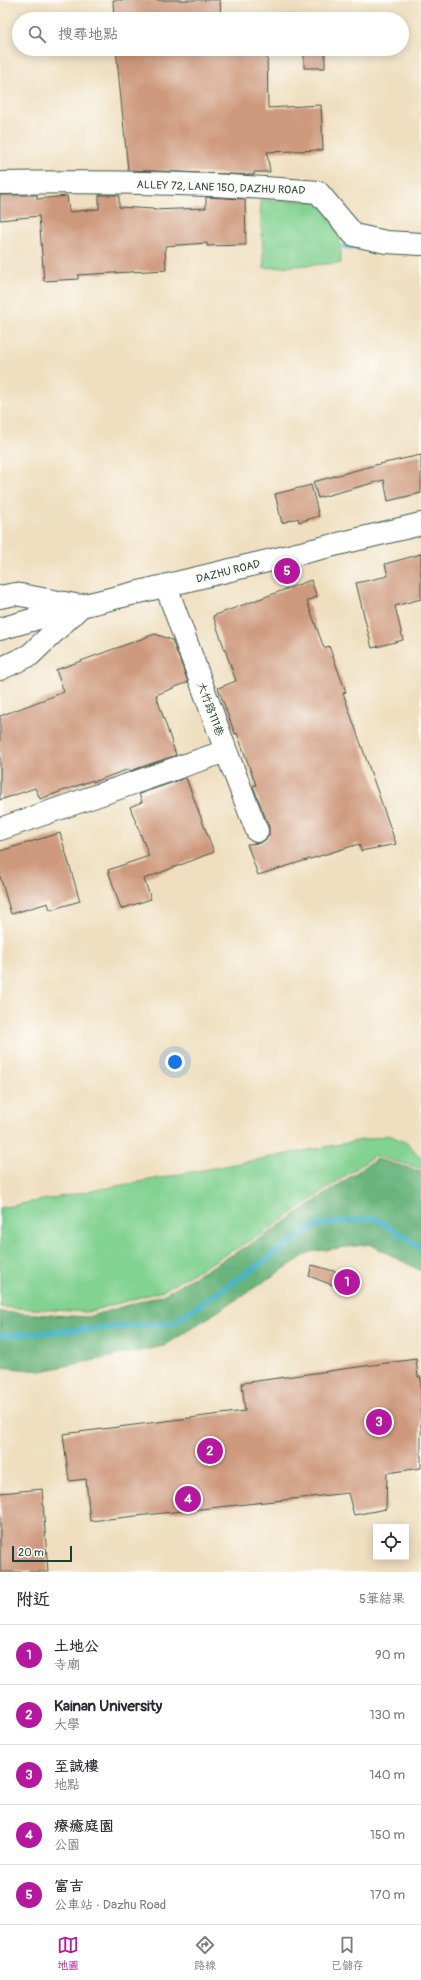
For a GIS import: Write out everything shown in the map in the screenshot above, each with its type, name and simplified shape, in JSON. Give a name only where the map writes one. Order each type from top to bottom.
[{"type":"main road","name":"ALLEY 72, LANE 150, DAZHU ROAD","points":[[0,183],[88,182],[283,189],[318,192],[354,235],[386,242],[421,244]]},
{"type":"main road","name":"DAZHU ROAD","points":[[0,630],[81,606],[421,524]]},
{"type":"main road","name":"大竹路111巷","points":[[166,586],[226,751],[257,831]]},
{"type":"main road","points":[[0,597],[15,594],[81,606]]},
{"type":"main road","points":[[0,669],[30,655],[81,606]]},
{"type":"main road","points":[[0,829],[226,751]]},
{"type":"green space","points":[[260,200],[320,201],[340,227],[341,263],[264,268]]},
{"type":"green space","points":[[389,1135],[407,1143],[421,1158],[421,1168],[374,1156],[268,1230],[162,1291],[87,1312],[0,1307],[0,1208]]},
{"type":"green space","points":[[376,1159],[421,1171],[421,1271],[370,1244],[310,1252],[164,1346],[41,1371],[0,1367],[0,1312],[87,1317],[163,1295],[266,1235]]},
{"type":"building","points":[[113,0],[220,0],[221,12],[114,12]]},
{"type":"building","points":[[117,56],[267,56],[268,108],[321,105],[323,150],[267,152],[270,172],[254,172],[254,175],[128,170]]},
{"type":"building","points":[[304,56],[325,56],[325,68],[304,68]]},
{"type":"building","points":[[0,195],[37,195],[37,199],[67,196],[69,212],[99,209],[99,195],[119,195],[119,207],[153,210],[206,208],[206,197],[245,199],[246,245],[207,246],[207,243],[165,246],[166,270],[78,275],[78,279],[44,281],[39,216],[0,220]]},
{"type":"building","points":[[421,455],[421,493],[388,501],[384,480],[318,498],[313,482],[375,465]]},
{"type":"building","points":[[311,485],[319,516],[299,522],[298,518],[282,523],[275,494]]},
{"type":"building","points":[[421,554],[421,599],[395,606],[403,640],[372,648],[356,583],[388,576],[385,564]]},
{"type":"building","points":[[311,580],[317,597],[307,601],[324,648],[329,646],[346,692],[343,693],[396,844],[361,851],[359,844],[258,875],[247,844],[261,843],[269,836],[269,827],[253,786],[256,785],[237,733],[235,734],[218,688],[236,681],[213,616]]},
{"type":"building","points":[[155,634],[172,640],[188,682],[156,695],[176,755],[130,771],[129,769],[93,782],[93,780],[40,799],[35,788],[0,800],[0,716],[64,692],[56,670]]},
{"type":"building","points":[[186,778],[214,852],[144,879],[151,899],[121,909],[108,870],[149,856],[130,807],[142,802],[139,794]]},
{"type":"building","points":[[60,833],[80,901],[50,910],[48,903],[11,914],[0,876],[0,851]]},
{"type":"building","points":[[312,1265],[359,1278],[353,1293],[309,1276]]},
{"type":"building","points":[[416,1359],[418,1377],[421,1377],[421,1468],[387,1473],[386,1509],[354,1515],[348,1493],[90,1521],[86,1479],[69,1481],[63,1434],[245,1411],[242,1383]]},
{"type":"building","points":[[42,1489],[48,1572],[0,1572],[0,1493]]},
{"type":"waterway","points":[[345,246],[364,247]]},
{"type":"waterway","points":[[0,1336],[173,1323],[317,1225],[375,1218],[421,1248]]},
{"type":"place","name":"富吉","points":[[287,571]]},
{"type":"place","name":"土地公","points":[[347,1282]]},
{"type":"place","name":"至誠樓","points":[[379,1422]]},
{"type":"place","name":"Kainan University","points":[[210,1451]]},
{"type":"place","name":"療癒庭園","points":[[188,1499]]}]
